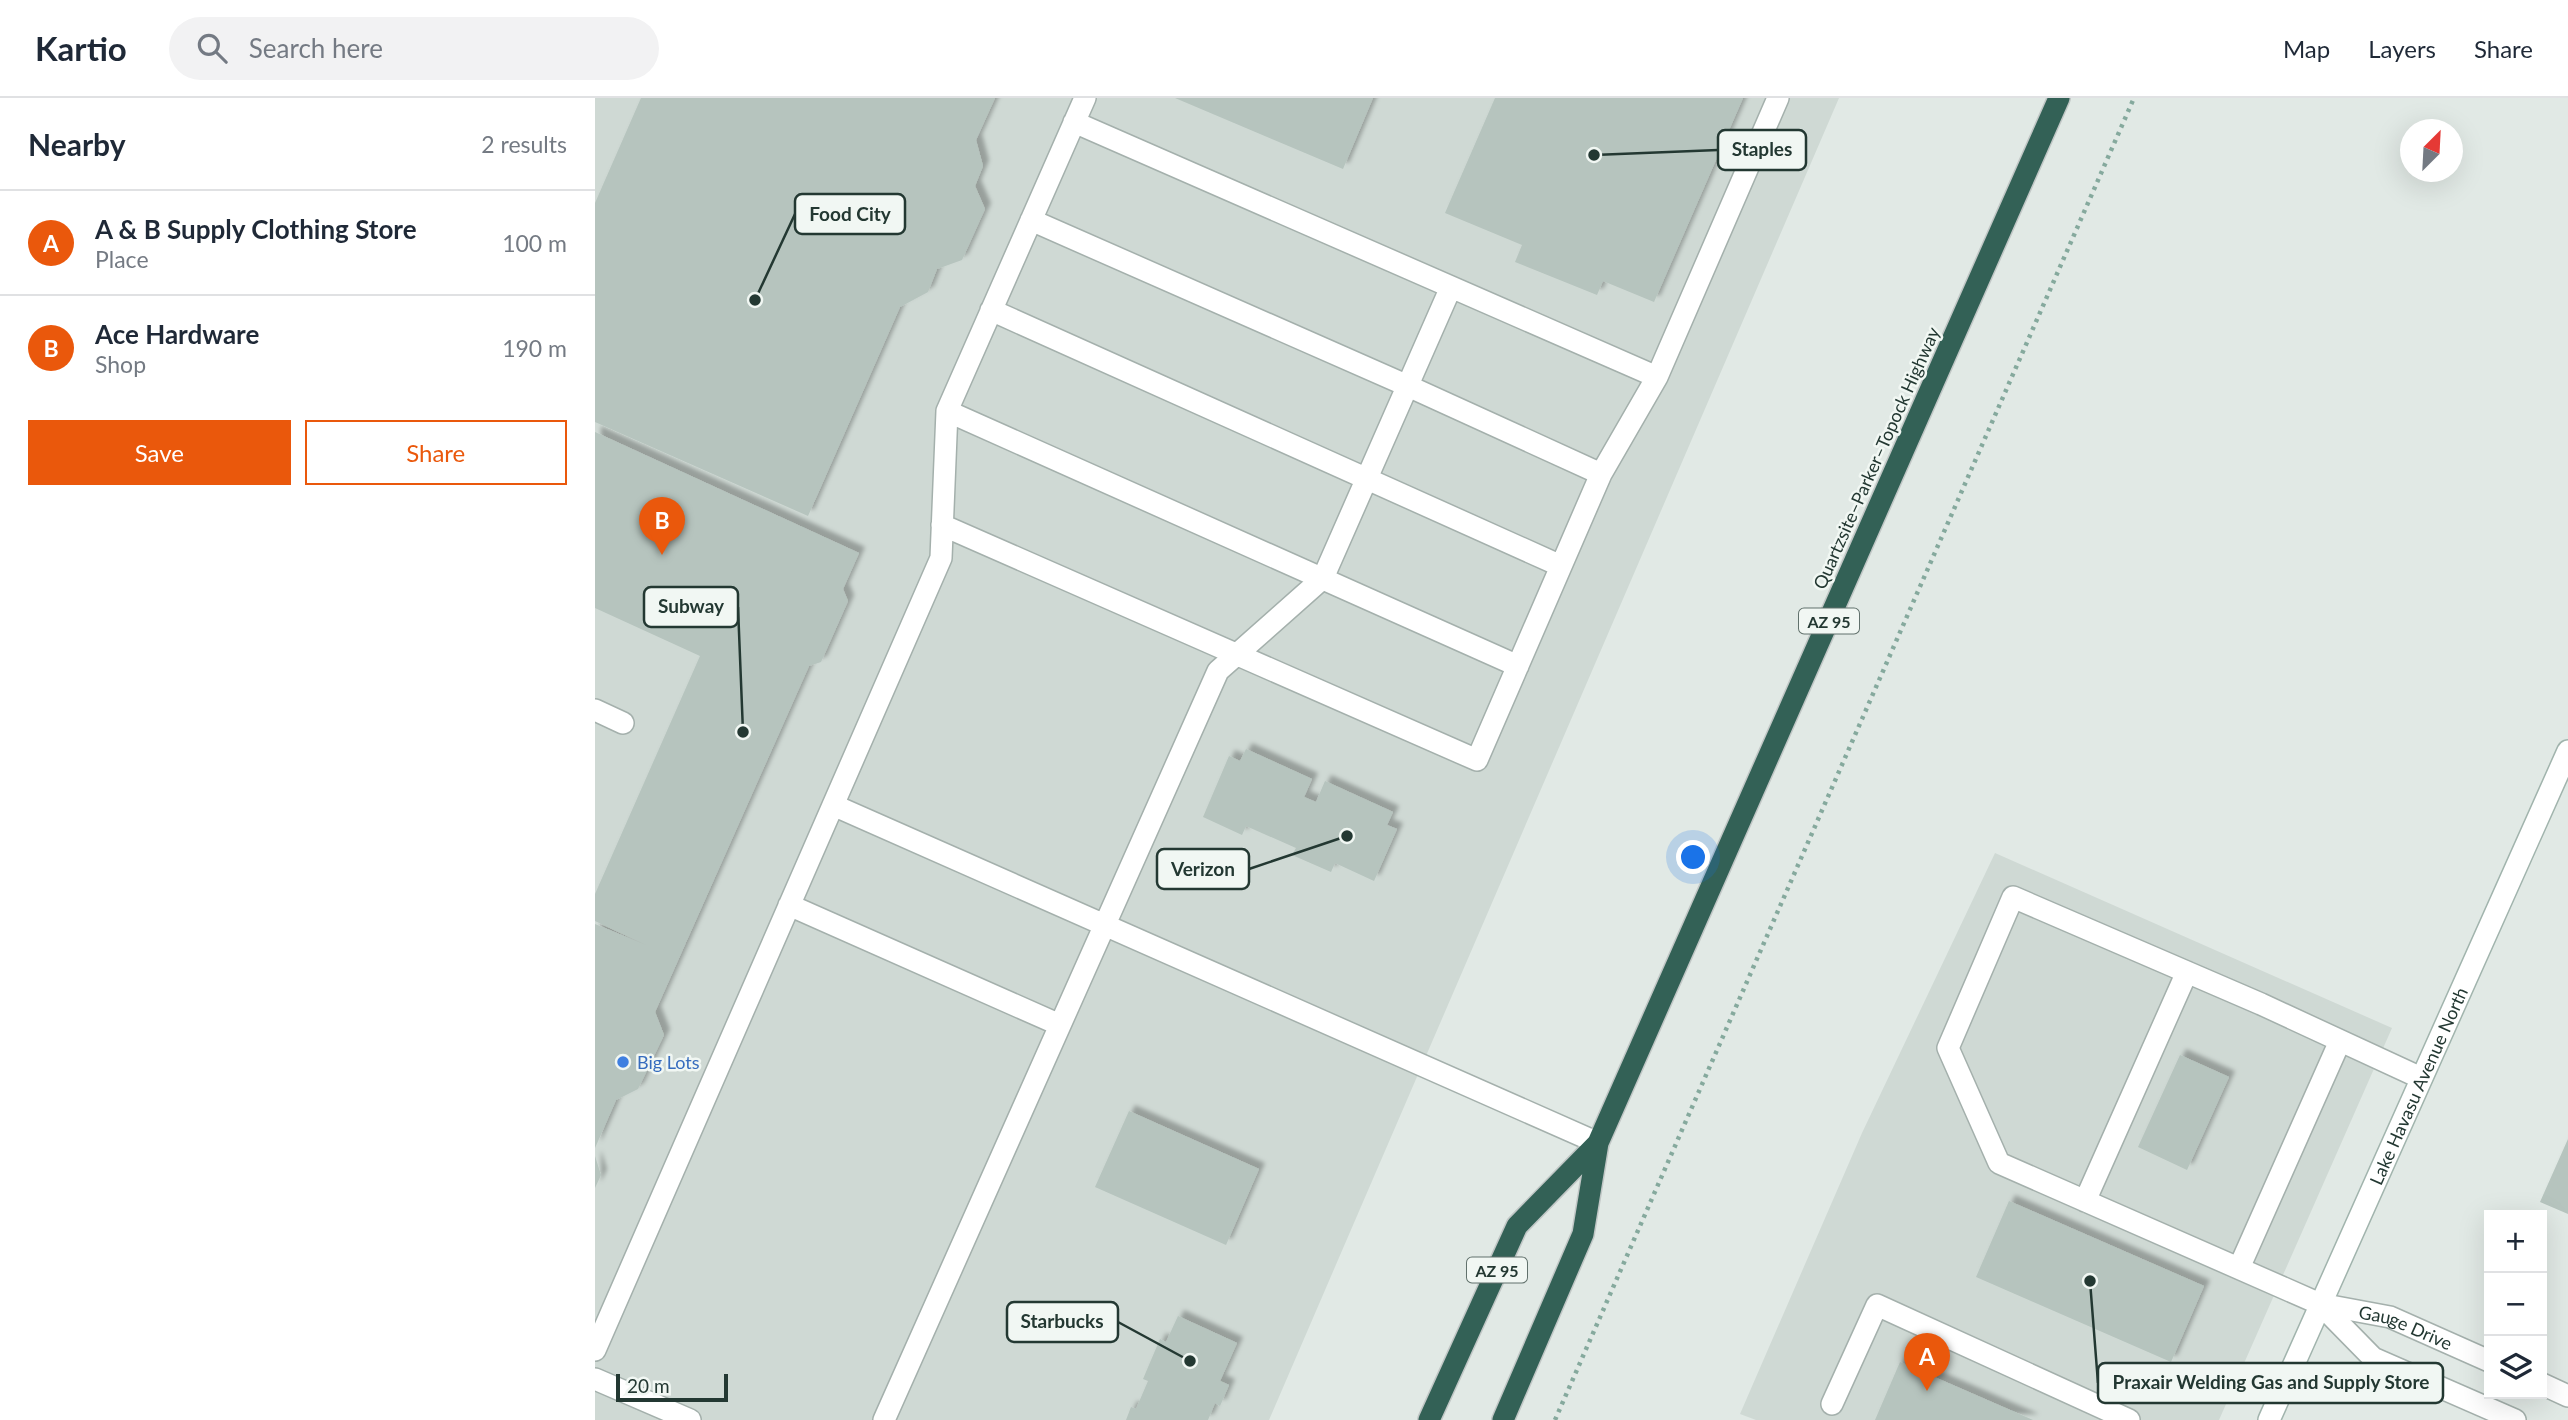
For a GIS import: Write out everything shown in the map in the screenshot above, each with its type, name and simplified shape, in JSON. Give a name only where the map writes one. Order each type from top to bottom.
[{"type":"highway","name":"Quartzsite–Parker–Topock Highway","points":[[1503,1420],[1583,1234],[1598,1143],[2059,98]]},
{"type":"highway","name":"Quartzsite–Parker–Topock Highway","points":[[1429,1420],[1517,1226],[1598,1143]]},
{"type":"main road","points":[[595,1350],[941,558],[947,411],[1085,98]]},
{"type":"main road","points":[[942,526],[1477,760],[1601,474],[1657,377],[1778,98]]},
{"type":"main road","points":[[1074,122],[1657,377]]},
{"type":"main road","points":[[1031,220],[1601,474]]},
{"type":"main road","points":[[884,1420],[1218,671],[1323,578],[1451,287]]},
{"type":"main road","points":[[991,310],[1561,566]]},
{"type":"main road","points":[[947,411],[1518,666]]},
{"type":"main road","points":[[595,710],[623,723]]},
{"type":"main road","name":"Lake Havasu Avenue North","points":[[2269,1420],[2568,751]]},
{"type":"main road","points":[[833,805],[1598,1143]]},
{"type":"main road","points":[[2421,1078],[2013,897],[1948,1048],[1999,1163],[2320,1304],[2373,1358],[2515,1420]]},
{"type":"main road","points":[[789,905],[1060,1025]]},
{"type":"main road","points":[[2085,1201],[2187,972]]},
{"type":"main road","points":[[2239,1268],[2340,1041]]},
{"type":"main road","name":"Gauge Drive","points":[[2320,1304],[2390,1317],[2484,1359]]},
{"type":"main road","points":[[1832,1404],[1877,1305],[2129,1420]]},
{"type":"main road","points":[[595,1379],[689,1420]]},
{"type":"main road","points":[[2547,1386],[2568,1396]]},
{"type":"path","points":[[1555,1420],[2134,98]]},
{"type":"shaded area","points":[[595,98],[1839,98],[1269,1420],[595,1420]]},
{"type":"shaded area","points":[[1995,853],[2392,1028],[2219,1420],[1756,1420],[1740,1414],[1862,1133]]},
{"type":"building","points":[[641,98],[995,98],[976,140],[983,166],[975,186],[985,209],[962,260],[937,269],[928,292],[900,307],[808,516],[595,422],[595,203]]},
{"type":"building","points":[[1175,98],[1373,98],[1343,169]]},
{"type":"building","points":[[1495,98],[1743,98],[1654,302],[1603,281],[1597,295],[1515,262],[1522,245],[1445,213]]},
{"type":"building","points":[[595,432],[859,553],[843,589],[848,601],[821,662],[809,666],[655,1012],[664,1035],[638,1089],[616,1100],[595,1148],[595,924],[646,945],[595,921],[595,894],[700,656],[595,608]]},
{"type":"building","points":[[1246,749],[1312,779],[1304,797],[1316,802],[1325,781],[1393,812],[1387,825],[1397,829],[1374,881],[1335,863],[1331,872],[1292,855],[1296,848],[1246,826],[1242,835],[1203,817],[1229,756],[1240,761]]},
{"type":"building","points":[[2180,1055],[2229,1077],[2187,1170],[2138,1147]]},
{"type":"building","points":[[1129,1111],[1259,1169],[1226,1245],[1095,1187]]},
{"type":"building","points":[[2568,1139],[2568,1214],[2540,1202]]},
{"type":"building","points":[[595,1156],[601,1175],[595,1188]]},
{"type":"building","points":[[2009,1201],[2204,1286],[2171,1362],[1976,1277]]},
{"type":"building","points":[[1178,1316],[1237,1343],[1220,1381],[1229,1385],[1220,1406],[1215,1403],[1208,1420],[1126,1420],[1131,1407],[1136,1409],[1148,1381],[1143,1379],[1160,1339],[1166,1342]]},
{"type":"building","points":[[1900,1362],[2033,1420],[1875,1420]]},
{"type":"place","name":"Staples","points":[[1594,155]]},
{"type":"place","name":"Food City","points":[[755,300]]},
{"type":"place","name":"Ace Hardware","points":[[662,555]]},
{"type":"place","name":"Subway","points":[[743,732]]},
{"type":"place","name":"Verizon","points":[[1347,836]]},
{"type":"place","name":"Big Lots","points":[[623,1062]]},
{"type":"place","name":"Praxair Welding Gas and Supply Store","points":[[2090,1281]]},
{"type":"place","name":"Starbucks","points":[[1190,1361]]},
{"type":"place","name":"A & B Supply Clothing Store","points":[[1927,1391]]}]
